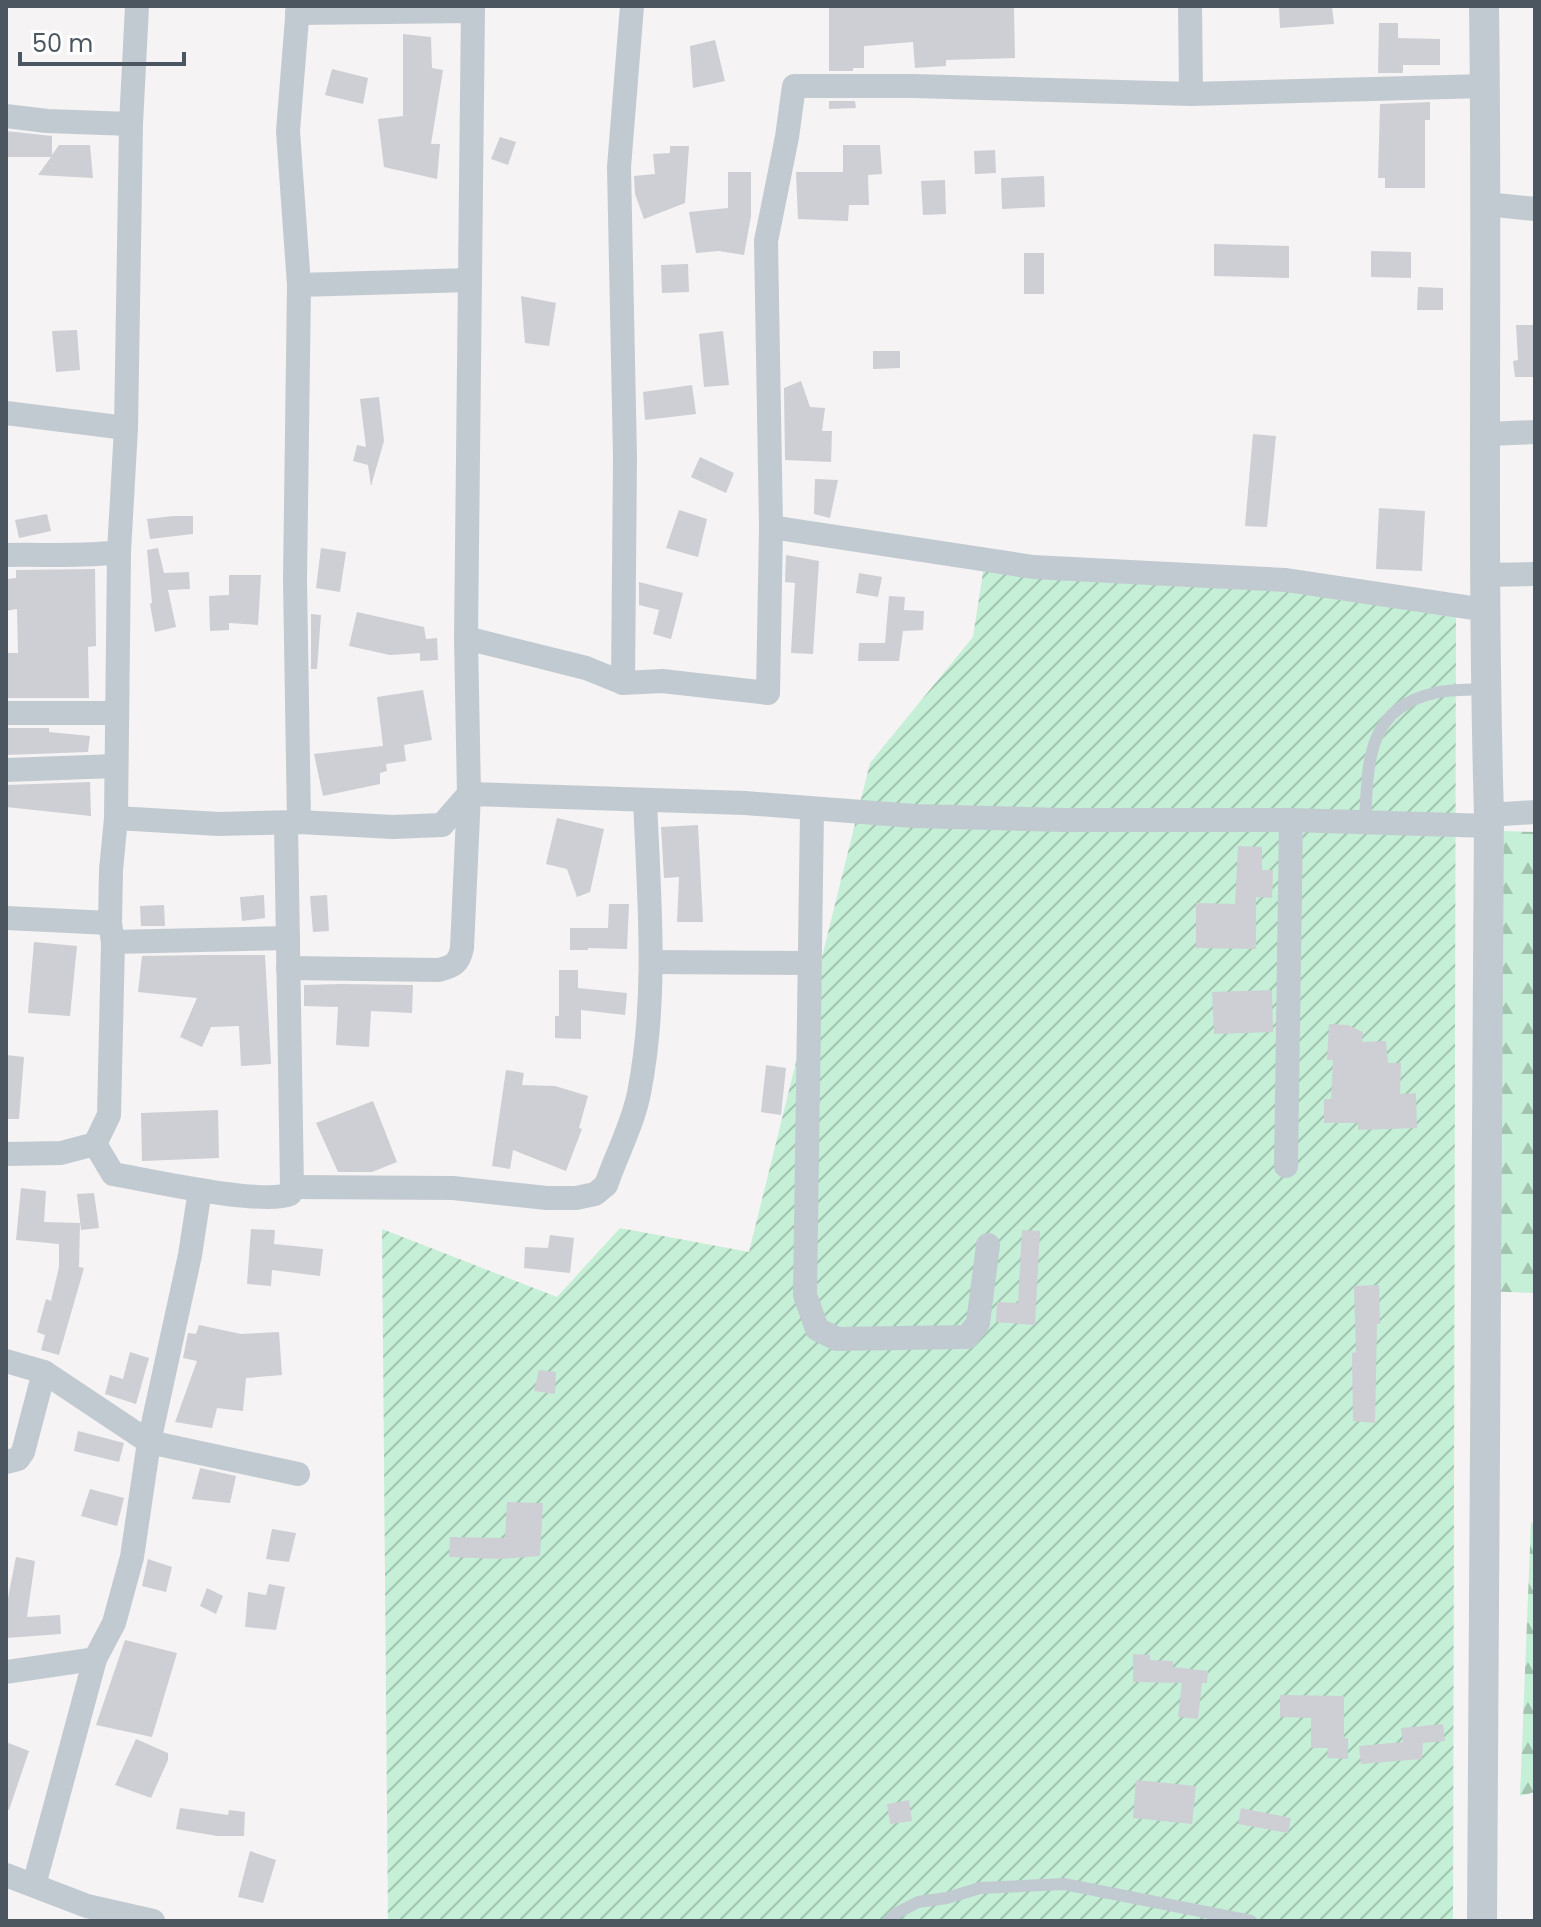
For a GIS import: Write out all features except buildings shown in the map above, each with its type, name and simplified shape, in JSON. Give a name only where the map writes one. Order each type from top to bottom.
[{"type":"street","points":[[6,1154],[61,1153],[95,1144],[109,1115],[119,552],[126,428],[131,124],[137,6]]},
{"type":"street","points":[[623,683],[625,457],[619,167],[632,6]]},
{"type":"street","points":[[1190,6],[1191,94]]},
{"type":"street","points":[[1482,1921],[1489,821],[1484,6]]},
{"type":"street","points":[[95,1144],[113,1174],[200,1190],[277,1199],[290,1194],[292,1187],[288,968],[288,938],[293,822],[299,285],[288,131],[298,10],[473,8],[466,638],[469,794],[462,948],[454,966],[439,970],[288,968]]},
{"type":"street","points":[[466,638],[586,668],[623,683],[662,681],[768,693],[771,527],[766,241],[794,86],[1191,94],[1485,86]]},
{"type":"street","points":[[6,116],[131,124]]},
{"type":"street","points":[[1486,204],[1535,209]]},
{"type":"street","points":[[299,285],[470,280]]},
{"type":"street","points":[[6,413],[126,428]]},
{"type":"street","points":[[1487,434],[1535,432]]},
{"type":"street","points":[[771,527],[1033,567],[1286,580],[1486,610]]},
{"type":"street","points":[[6,555],[119,552]]},
{"type":"street","points":[[1486,575],[1535,574]]},
{"type":"street","points":[[6,713],[117,713]]},
{"type":"street","points":[[6,770],[116,766]]},
{"type":"street","points":[[116,818],[219,824],[442,825],[469,794]]},
{"type":"street","points":[[469,794],[745,803],[914,816],[1063,820],[1489,821],[1535,812]]},
{"type":"street","points":[[292,1187],[453,1188],[576,1198],[595,1194],[606,1185],[638,1095],[647,1027],[651,962],[645,800]]},
{"type":"street","points":[[812,810],[805,1295],[817,1329],[837,1339],[967,1337],[978,1323],[988,1245]]},
{"type":"street","points":[[1286,1166],[1291,820]]},
{"type":"street","points":[[6,918],[111,933],[288,938]]},
{"type":"street","points":[[651,962],[809,963]]},
{"type":"street","points":[[34,1885],[95,1659],[114,1623],[132,1557],[149,1442],[190,1255],[200,1190]]},
{"type":"street","points":[[6,1361],[44,1372],[149,1442],[298,1474]]},
{"type":"street","points":[[6,1462],[18,1459],[23,1452],[44,1372]]},
{"type":"street","points":[[6,1672],[95,1659]]},
{"type":"street","points":[[6,1875],[87,1906],[153,1921]]},
{"type":"lane","points":[[1365,823],[1368,761],[1374,740],[1390,717],[1398,709],[1437,692],[1486,689]]},
{"type":"lane","points":[[889,1921],[918,1902],[947,1898],[980,1888],[1064,1884],[1251,1921]]},
{"type":"green space","points":[[986,553],[1456,609],[1453,1921],[388,1921],[382,1229],[557,1297],[620,1228],[749,1252],[870,763],[973,637]]},
{"type":"green space","points":[[1504,831],[1535,832],[1535,1293],[1484,1291]]},
{"type":"green space","points":[[1531,1522],[1535,1525],[1535,1792],[1520,1796]]}]
